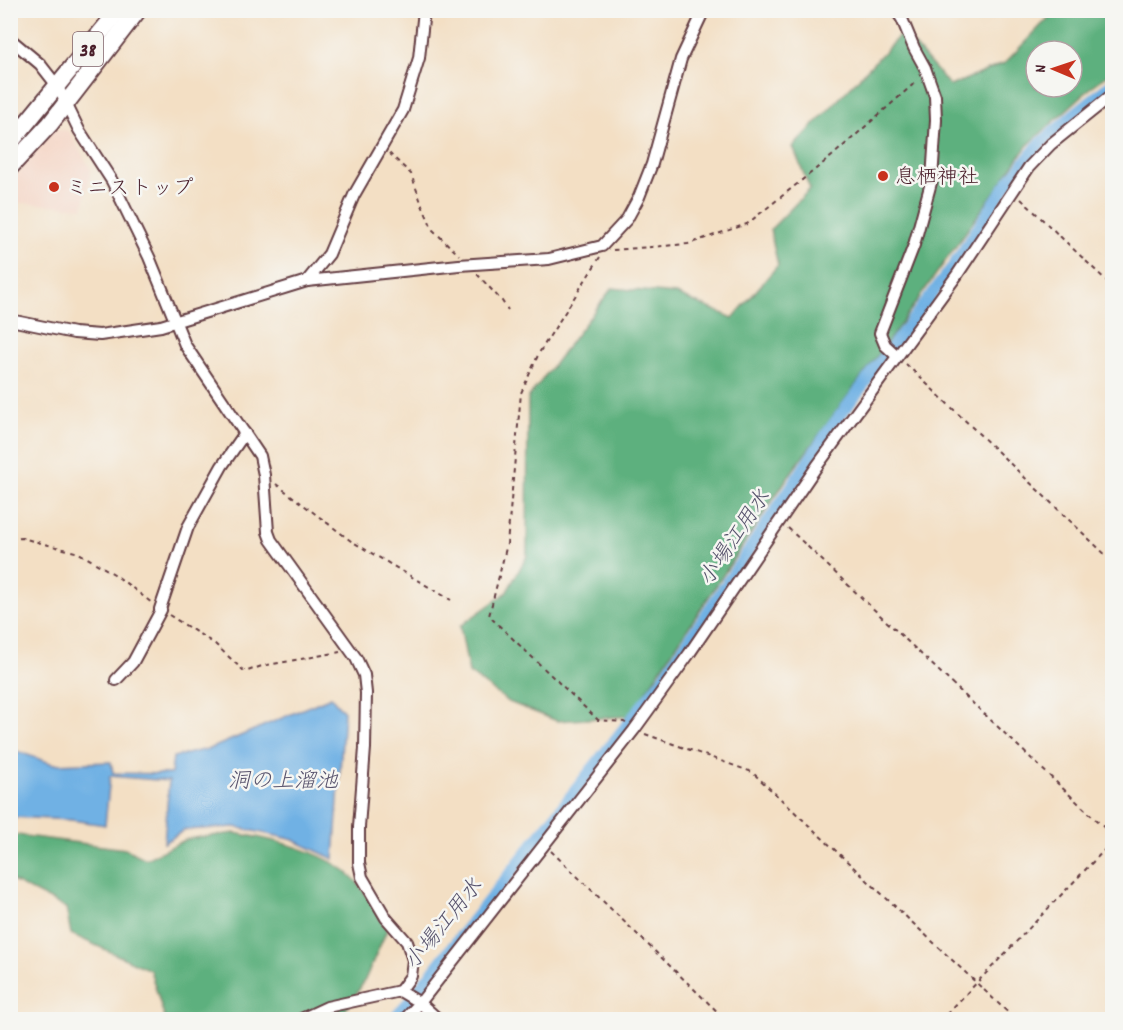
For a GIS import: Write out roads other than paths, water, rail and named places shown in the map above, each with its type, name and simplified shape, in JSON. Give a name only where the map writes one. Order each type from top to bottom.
[{"type":"main road","name":"38","points":[[10,143],[58,87],[118,10]]},
{"type":"main road","name":"38","points":[[10,167],[50,124],[138,10]]},
{"type":"street","points":[[307,281],[329,254],[354,195],[403,110],[419,57],[424,10]]},
{"type":"street","points":[[10,320],[74,333],[100,335],[161,326],[307,281],[468,264],[549,259],[602,246],[627,219],[644,186],[681,59],[704,10]]},
{"type":"street","points":[[892,351],[880,333],[914,245],[932,179],[936,120],[935,96],[927,73],[896,10]]},
{"type":"street","points":[[10,39],[40,64],[58,87],[95,157],[112,181],[149,257],[185,345],[260,456],[264,475],[268,532],[271,540],[356,658],[364,675],[365,748],[359,827],[359,863],[362,877],[386,918],[407,942],[413,960],[411,998],[404,1020]]},
{"type":"street","points":[[299,1020],[327,1007],[411,998],[543,844],[634,730],[689,654],[892,351],[957,275],[1029,167],[1051,144],[1113,95]]},
{"type":"street","points":[[116,680],[133,662],[161,610],[188,527],[222,466],[245,433]]},
{"type":"street","points":[[411,998],[439,1020]]},
{"type":"water","name":"洞の上溜池","points":[[331,697],[344,712],[334,859],[291,839],[235,827],[184,830],[164,843],[169,781],[110,776],[105,825],[71,820],[11,817],[11,749],[53,764],[111,762],[113,773],[171,774],[173,757],[212,748]]},
{"type":"waterway","name":"小場江用水","points":[[392,1020],[409,1002],[663,679],[830,429],[954,265],[1004,188],[1038,146],[1112,84]]},
{"type":"place","name":"息栖神社","points":[[883,176]]},
{"type":"place","name":"ミニストップ","points":[[54,187]]}]
